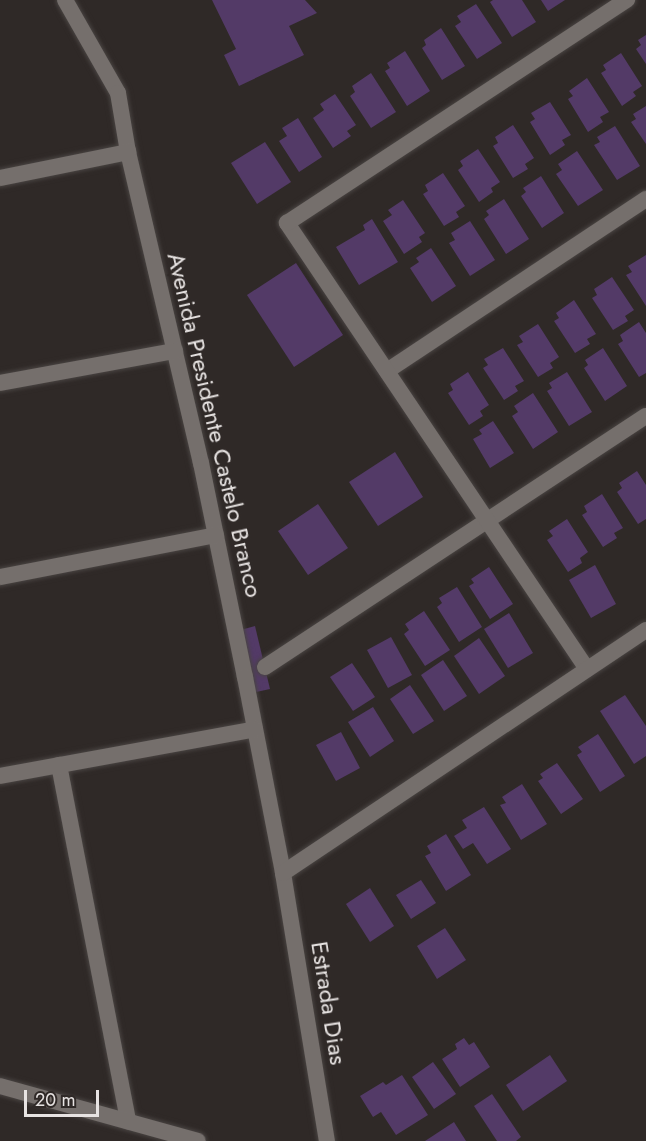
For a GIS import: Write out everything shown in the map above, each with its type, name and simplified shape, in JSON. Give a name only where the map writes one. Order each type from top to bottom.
[{"type":"street","name":"Avenida Presidente Castelo Branco","points":[[65,0],[118,93],[128,152],[247,676],[283,873]]},
{"type":"street","points":[[587,669],[287,223],[627,0]]},
{"type":"street","points":[[0,178],[128,152]]},
{"type":"street","points":[[387,371],[646,199]]},
{"type":"street","points":[[0,383],[175,351]]},
{"type":"street","points":[[265,667],[646,416]]},
{"type":"street","points":[[0,577],[216,535]]},
{"type":"street","points":[[283,873],[646,630]]},
{"type":"street","points":[[0,776],[255,729]]},
{"type":"street","points":[[59,765],[128,1121]]},
{"type":"street","name":"Estrada Dias","points":[[283,873],[327,1141]]},
{"type":"street","points":[[0,1086],[198,1141]]},
{"type":"building","points":[[212,0],[305,0],[317,13],[289,26],[304,55],[239,86],[224,55],[236,49]]},
{"type":"building","points":[[493,0],[522,0],[536,22],[512,37],[490,2]]},
{"type":"building","points":[[541,0],[565,0],[548,11]]},
{"type":"building","points":[[476,4],[502,43],[477,59],[455,26],[461,22],[457,16]]},
{"type":"building","points":[[441,28],[465,66],[442,80],[422,48],[426,45],[424,40]]},
{"type":"building","points":[[646,35],[646,64],[636,49],[641,45],[638,40]]},
{"type":"building","points":[[405,51],[430,91],[407,106],[385,71],[390,68],[387,63]]},
{"type":"building","points":[[621,53],[642,86],[633,92],[636,96],[622,106],[601,73],[606,70],[603,65]]},
{"type":"building","points":[[371,73],[396,112],[371,128],[350,96],[355,92],[352,86]]},
{"type":"building","points":[[587,78],[609,112],[600,117],[603,122],[588,132],[568,99],[573,96],[569,91]]},
{"type":"building","points":[[335,94],[356,125],[347,131],[351,136],[333,148],[313,118],[324,110],[320,104]]},
{"type":"building","points":[[550,102],[571,135],[562,140],[565,145],[550,155],[530,122],[535,119],[531,113]]},
{"type":"building","points":[[646,106],[646,144],[631,122],[636,119],[633,114]]},
{"type":"building","points":[[298,118],[322,157],[299,172],[279,141],[287,136],[282,128]]},
{"type":"building","points":[[513,125],[534,158],[525,164],[528,169],[513,178],[493,146],[498,143],[495,137]]},
{"type":"building","points":[[615,126],[640,166],[617,180],[594,145],[600,142],[597,137]]},
{"type":"building","points":[[265,142],[291,182],[257,204],[231,163]]},
{"type":"building","points":[[478,149],[500,182],[491,188],[493,192],[479,202],[458,170],[463,166],[460,161]]},
{"type":"building","points":[[577,151],[603,190],[578,206],[556,174],[562,170],[558,164]]},
{"type":"building","points":[[443,173],[465,206],[456,212],[459,217],[444,226],[423,194],[428,191],[425,185]]},
{"type":"building","points":[[541,176],[564,213],[542,228],[521,196],[526,192],[523,188]]},
{"type":"building","points":[[504,199],[529,239],[506,254],[484,219],[489,215],[486,211]]},
{"type":"building","points":[[403,200],[425,233],[419,237],[422,242],[404,254],[383,221],[392,215],[388,210]]},
{"type":"building","points":[[372,219],[398,262],[359,285],[336,247],[365,230],[363,225]]},
{"type":"building","points":[[470,221],[495,260],[470,276],[449,243],[455,240],[451,233]]},
{"type":"building","points":[[431,248],[456,286],[432,302],[410,268],[419,262],[416,258]]},
{"type":"building","points":[[646,255],[646,306],[626,275],[632,272],[628,266]]},
{"type":"building","points":[[296,263],[343,335],[294,367],[247,295]]},
{"type":"building","points":[[612,277],[634,310],[625,316],[628,321],[613,330],[592,298],[597,295],[594,289]]},
{"type":"building","points":[[574,300],[596,334],[587,339],[590,344],[575,353],[554,321],[559,318],[556,313]]},
{"type":"building","points":[[639,322],[646,333],[646,373],[639,377],[618,344],[623,341],[620,335]]},
{"type":"building","points":[[538,324],[559,357],[550,363],[553,368],[538,377],[517,345],[523,342],[519,336]]},
{"type":"building","points":[[503,348],[524,381],[515,386],[518,391],[504,400],[483,368],[488,365],[484,359]]},
{"type":"building","points":[[603,348],[627,386],[605,401],[584,368],[588,365],[585,360]]},
{"type":"building","points":[[468,372],[489,405],[480,411],[483,416],[469,425],[448,393],[453,390],[450,384]]},
{"type":"building","points":[[567,372],[592,412],[569,426],[547,391],[552,388],[549,383]]},
{"type":"building","points":[[533,393],[558,432],[533,449],[512,416],[518,412],[514,406]]},
{"type":"building","points":[[493,421],[514,453],[490,468],[473,439],[482,434],[479,430]]},
{"type":"building","points":[[395,452],[423,497],[378,526],[349,482]]},
{"type":"building","points":[[637,471],[646,485],[646,519],[638,524],[617,492],[622,488],[619,483]]},
{"type":"building","points":[[602,494],[623,528],[614,533],[617,538],[603,547],[582,515],[587,512],[584,506]]},
{"type":"building","points":[[318,504],[348,548],[308,575],[278,531]]},
{"type":"building","points":[[567,519],[588,552],[580,558],[582,563],[568,572],[547,540],[553,536],[549,531]]},
{"type":"building","points":[[595,565],[616,604],[591,618],[569,580]]},
{"type":"building","points":[[489,567],[513,604],[490,619],[469,586],[474,583],[471,579]]},
{"type":"building","points":[[457,587],[482,627],[459,642],[437,607],[442,603],[439,598]]},
{"type":"building","points":[[424,611],[450,650],[425,666],[404,634],[409,630],[405,624]]},
{"type":"building","points":[[509,613],[533,653],[508,668],[484,629]]},
{"type":"building","points":[[255,626],[270,689],[252,693],[237,631]]},
{"type":"building","points":[[391,637],[412,675],[388,688],[367,650]]},
{"type":"building","points":[[479,638],[505,676],[479,694],[454,656]]},
{"type":"building","points":[[443,660],[467,696],[444,711],[421,675]]},
{"type":"building","points":[[352,663],[375,697],[353,711],[330,677]]},
{"type":"building","points":[[410,685],[434,721],[413,734],[390,699]]},
{"type":"building","points":[[625,695],[646,726],[646,756],[634,764],[600,711]]},
{"type":"building","points":[[373,707],[394,741],[370,757],[348,722]]},
{"type":"building","points":[[341,732],[360,768],[336,781],[316,745]]},
{"type":"building","points":[[598,734],[625,776],[600,792],[577,755],[582,752],[578,747]]},
{"type":"building","points":[[557,763],[583,799],[561,814],[538,781],[543,778],[540,774]]},
{"type":"building","points":[[522,784],[547,824],[521,840],[500,805],[506,803],[502,797]]},
{"type":"building","points":[[484,807],[511,849],[487,864],[473,843],[463,849],[454,836],[467,828],[462,820]]},
{"type":"building","points":[[446,834],[471,875],[446,891],[425,856],[431,853],[427,846]]},
{"type":"building","points":[[421,880],[436,903],[411,919],[396,895]]},
{"type":"building","points":[[370,888],[394,926],[370,942],[346,904]]},
{"type":"building","points":[[445,928],[466,960],[437,979],[417,946]]},
{"type":"building","points":[[464,1038],[469,1045],[474,1042],[490,1067],[460,1087],[442,1059],[457,1049],[455,1044]]},
{"type":"building","points":[[550,1055],[567,1081],[523,1111],[506,1085]]},
{"type":"building","points":[[433,1062],[456,1094],[434,1109],[412,1077]]},
{"type":"building","points":[[402,1075],[428,1115],[396,1135],[381,1112],[373,1117],[360,1096],[383,1082],[386,1085]]},
{"type":"building","points":[[492,1094],[521,1137],[516,1141],[497,1141],[474,1106]]},
{"type":"building","points":[[454,1122],[466,1141],[425,1141]]}]
